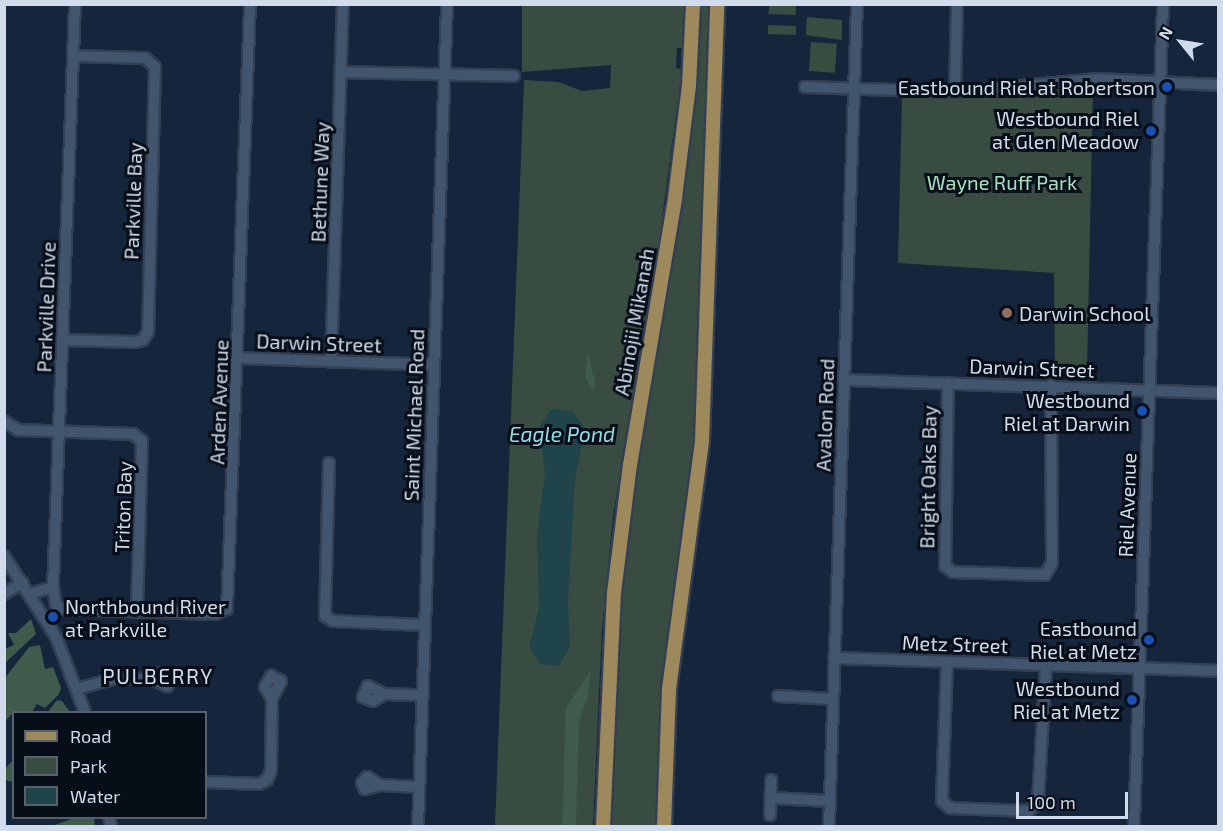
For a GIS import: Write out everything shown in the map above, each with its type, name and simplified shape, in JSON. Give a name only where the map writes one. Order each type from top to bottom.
[{"type":"main road","name":"Abinojii Mikanah","points":[[603,826],[614,593],[630,465],[675,198],[689,86],[693,4]]},
{"type":"main road","points":[[664,826],[669,689],[702,441],[717,4]]},
{"type":"street","name":"Parkville Drive","points":[[53,587],[75,4]]},
{"type":"street","name":"Arden Avenue","points":[[53,587],[56,605],[62,609],[214,614],[228,609],[250,4]]},
{"type":"street","name":"Bethune Way","points":[[331,362],[344,4]]},
{"type":"street","name":"Saint Michael Road","points":[[418,826],[420,695],[447,4]]},
{"type":"street","name":"Avalon Road","points":[[829,826],[857,4]]},
{"type":"street","points":[[955,92],[957,4]]},
{"type":"street","name":"Riel Avenue","points":[[1134,826],[1163,4]]},
{"type":"street","name":"Parkville Bay","points":[[63,340],[136,342],[143,340],[148,332],[155,67],[145,58],[73,56]]},
{"type":"street","points":[[342,72],[514,76]]},
{"type":"street","points":[[805,87],[955,92],[1098,80],[1218,85]]},
{"type":"street","name":"Darwin Street","points":[[238,358],[434,365]]},
{"type":"street","name":"Darwin Street","points":[[844,380],[1051,385],[1218,393]]},
{"type":"street","name":"Bright Oaks Bay","points":[[948,383],[945,566],[953,572],[1045,575],[1052,563],[1051,385]]},
{"type":"street","name":"Triton Bay","points":[[4,421],[18,430],[133,434],[142,441],[137,611]]},
{"type":"street","points":[[329,463],[325,616],[333,621],[423,626]]},
{"type":"street","points":[[4,556],[23,582],[56,637],[85,711]]},
{"type":"street","points":[[4,594],[23,582]]},
{"type":"street","points":[[30,594],[53,587]]},
{"type":"street","name":"Metz Street","points":[[834,658],[1218,671]]},
{"type":"street","points":[[947,662],[942,801],[950,808],[1018,811],[1029,811],[1038,801],[1046,665]]},
{"type":"street","points":[[77,689],[116,678],[153,679]]},
{"type":"street","points":[[384,694],[420,695]]},
{"type":"street","points":[[778,696],[832,699]]},
{"type":"street","points":[[207,782],[259,784],[267,780],[271,770],[272,699]]},
{"type":"street","points":[[770,815],[771,780]]},
{"type":"street","points":[[380,785],[418,787]]},
{"type":"street","points":[[771,798],[830,801]]},
{"type":"green space","points":[[522,5],[685,5],[684,48],[677,48],[676,68],[682,69],[657,256],[613,516],[602,628],[593,826],[495,826],[524,80],[558,82],[582,91],[610,88],[611,65],[522,72]]},
{"type":"green space","points":[[700,5],[712,5],[698,439],[659,826],[610,826],[618,631],[629,522],[684,178]]},
{"type":"green space","points":[[769,5],[796,6],[796,15],[769,14]]},
{"type":"green space","points":[[807,17],[842,20],[842,40],[806,35]]},
{"type":"green space","points":[[768,25],[796,26],[796,35],[768,34]]},
{"type":"green space","points":[[811,42],[837,44],[835,73],[809,71]]},
{"type":"green space","name":"Wayne Ruff Park","points":[[1093,87],[1087,372],[1055,372],[1054,273],[898,263],[902,98]]},
{"type":"shaded area","points":[[588,352],[595,383],[593,391],[585,377]]},
{"type":"shaded area","points":[[31,619],[36,634],[5,663],[5,649],[14,645],[8,633],[16,633]]},
{"type":"shaded area","points":[[40,645],[45,669],[53,667],[61,688],[59,694],[45,708],[37,704],[33,711],[12,711],[5,721],[5,678],[29,647]]},
{"type":"shaded area","points":[[591,670],[588,695],[579,722],[576,826],[562,826],[566,707]]},
{"type":"shaded area","points":[[57,700],[62,701],[69,711],[49,711]]},
{"type":"shaded area","points":[[12,761],[12,782],[5,780],[5,769]]},
{"type":"shaded area","points":[[71,819],[94,819],[95,826],[52,826]]},
{"type":"water","name":"Eagle Pond","points":[[551,409],[572,411],[585,428],[575,479],[568,603],[570,647],[559,666],[540,664],[529,646],[539,608],[537,536],[545,473],[539,428]]},
{"type":"place","name":"Eastbound Riel at Robertson","points":[[1167,87]]},
{"type":"place","name":"Westbound Riel at Glen Meadow","points":[[1151,131]]},
{"type":"place","name":"Darwin School","points":[[1007,313]]},
{"type":"place","name":"Westbound Riel at Darwin","points":[[1142,411]]},
{"type":"place","name":"Northbound River at Parkville","points":[[53,617]]},
{"type":"place","name":"Eastbound Riel at Metz","points":[[1149,640]]},
{"type":"place","name":"Westbound Riel at Metz","points":[[1132,700]]},
{"type":"district","name":"PULBERRY","points":[[158,676]]}]
